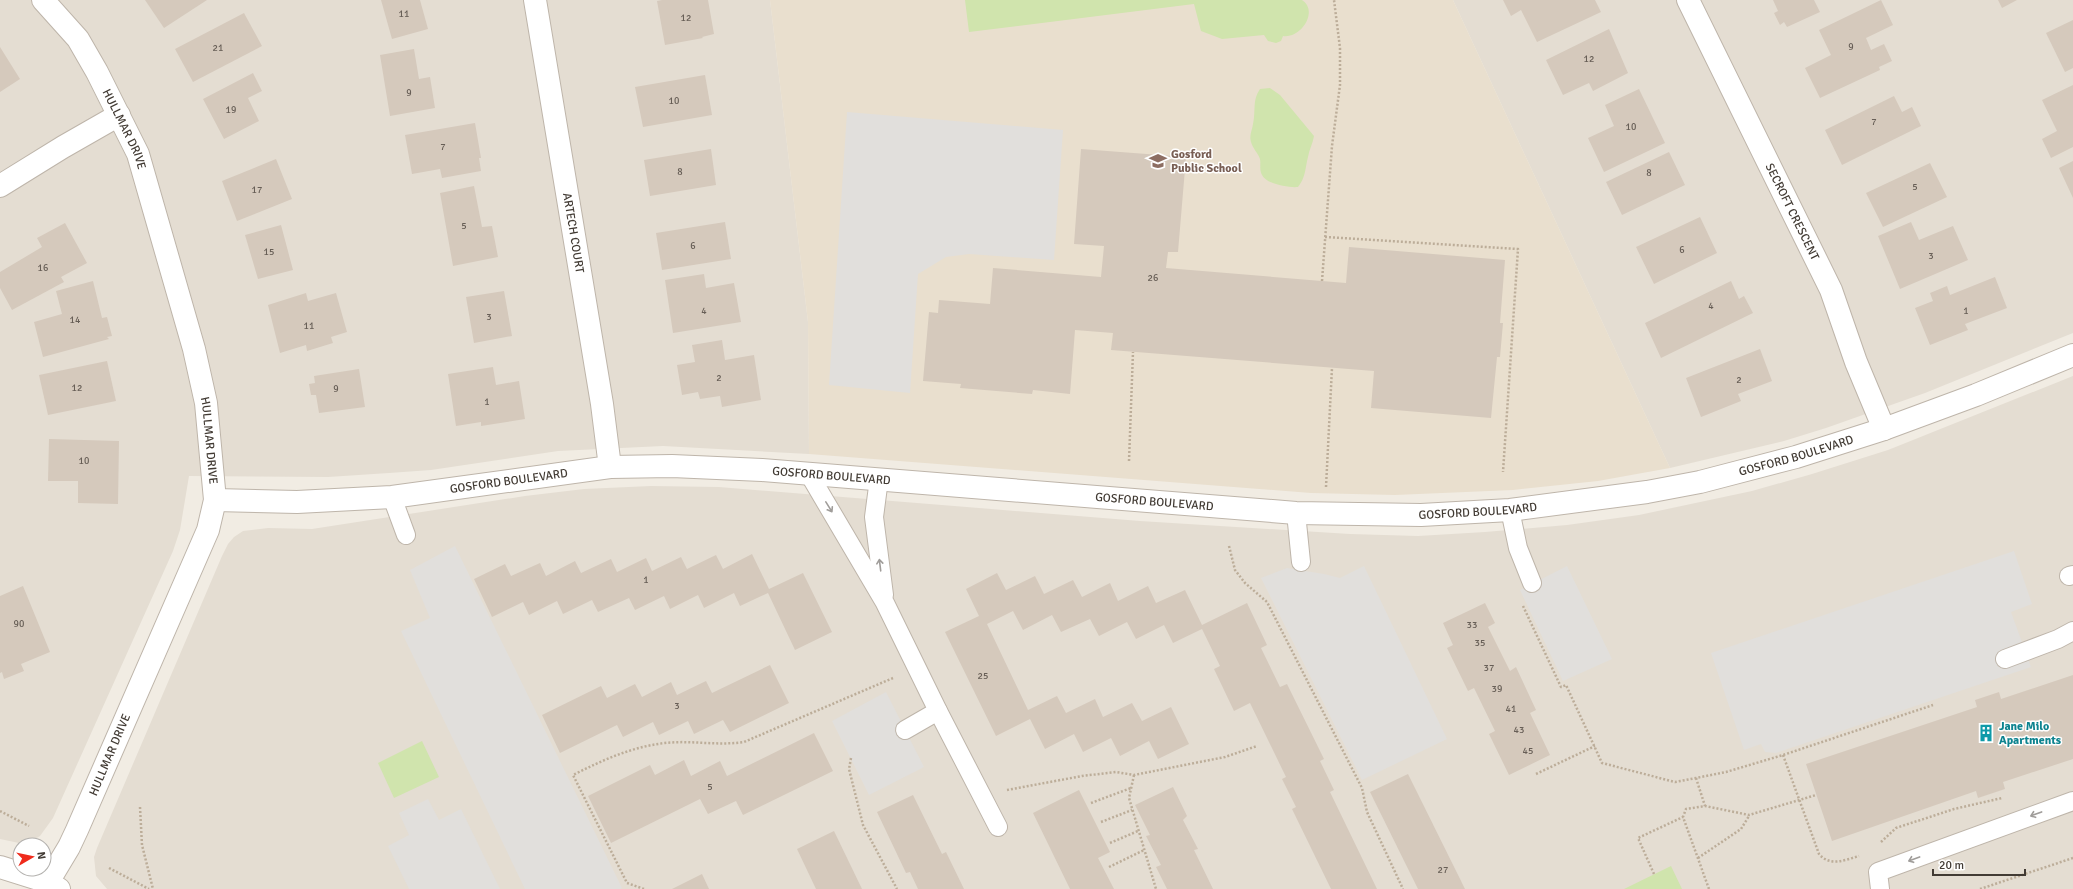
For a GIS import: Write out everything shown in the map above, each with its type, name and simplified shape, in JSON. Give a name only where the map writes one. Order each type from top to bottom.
[{"type":"street","name":"HULLMAR DRIVE","points":[[43,0],[78,39],[138,154],[194,349],[206,404],[215,500],[208,530],[53,885]]},
{"type":"street","name":"ARTECH COURT","points":[[535,0],[600,396],[610,467]]},
{"type":"street","name":"SECROFT CRESCENT","points":[[1688,0],[1832,290],[1856,362],[1884,429]]},
{"type":"street","points":[[0,186],[63,147],[119,116]]},
{"type":"street","name":"GOSFORD BOULEVARD","points":[[215,500],[297,502],[392,497],[610,467],[715,467],[879,479],[1296,514],[1421,515],[1510,510],[1633,494],[1700,482],[1796,457],[1884,429],[1976,395],[2073,355]]},
{"type":"street","points":[[0,868],[53,885]]},
{"type":"lane","points":[[809,474],[885,603],[998,828]]},
{"type":"lane","points":[[879,479],[874,517],[885,603]]},
{"type":"lane","points":[[392,497],[406,535]]},
{"type":"lane","points":[[1510,510],[1518,548],[1532,583]]},
{"type":"lane","points":[[1296,514],[1301,562]]},
{"type":"lane","points":[[2005,659],[2058,639],[2073,631]]},
{"type":"lane","points":[[905,730],[938,711]]},
{"type":"lane","points":[[1880,889],[1878,872],[2073,801]]},
{"type":"path","points":[[1322,281],[1332,146],[1340,85],[1340,48],[1334,0]]},
{"type":"path","points":[[1325,237],[1518,249],[1504,472]]},
{"type":"path","points":[[1129,461],[1133,352]]},
{"type":"path","points":[[1325,514],[1332,368]]},
{"type":"path","points":[[1229,546],[1235,570],[1245,583],[1267,602],[1362,788],[1367,812],[1403,889]]},
{"type":"path","points":[[1520,600],[1561,687],[1566,685],[1602,762],[1675,782],[1726,772],[1783,755],[1933,704]]},
{"type":"path","points":[[644,889],[627,883],[573,775],[616,754],[639,747],[665,743],[704,742],[725,745],[744,742],[900,676]]},
{"type":"path","points":[[982,794],[1082,776],[1116,772],[1134,775],[1225,757],[1257,746]]},
{"type":"path","points":[[1536,774],[1595,746]]},
{"type":"path","points":[[1783,755],[1816,850],[1822,858],[1827,861],[1834,862],[1866,853]]},
{"type":"path","points":[[851,758],[849,769],[863,825],[897,889]]},
{"type":"path","points":[[1134,775],[1129,798],[1155,889]]},
{"type":"path","points":[[1696,778],[1705,806]]},
{"type":"path","points":[[1091,802],[1131,788]]},
{"type":"path","points":[[1709,889],[1683,817],[1686,809],[1705,806],[1749,816],[1799,799],[1816,795]]},
{"type":"path","points":[[1876,847],[1896,828],[1954,808],[2008,797]]},
{"type":"path","points":[[140,807],[142,845],[153,889]]},
{"type":"path","points":[[1101,822],[1132,810]]},
{"type":"path","points":[[0,811],[29,826]]},
{"type":"path","points":[[1698,858],[1741,829],[1749,816]]},
{"type":"path","points":[[1654,874],[1638,838],[1683,817]]},
{"type":"path","points":[[1110,843],[1138,831]]},
{"type":"path","points":[[1109,867],[1144,850]]},
{"type":"path","points":[[1980,889],[2073,858]]},
{"type":"path","points":[[109,868],[149,889]]},
{"type":"shaded area","points":[[0,0],[770,0],[808,322],[809,454],[663,446],[558,451],[431,470],[328,477],[189,476],[180,530],[173,551],[53,818],[38,837],[12,837],[12,842],[0,839]]},
{"type":"shaded area","name":"Gosford Public School","points":[[770,0],[1453,0],[1670,468],[1598,481],[1513,490],[1395,495],[1311,493],[809,454],[808,322]]},
{"type":"shaded area","points":[[1453,0],[2073,0],[2073,333],[1925,393],[1826,428],[1784,441],[1670,468]]},
{"type":"shaded area","points":[[847,112],[1063,130],[1054,260],[969,254],[946,257],[918,274],[910,393],[829,385]]},
{"type":"shaded area","points":[[2073,376],[2073,889],[107,889],[96,876],[94,857],[97,848],[222,556],[228,544],[234,537],[243,531],[268,528],[312,529],[525,496],[584,489],[651,486],[719,487],[1140,521],[1350,534],[1418,536],[1485,532],[1567,525],[1639,515],[1752,491],[1888,450]]},
{"type":"shaded area","points":[[455,546],[622,888],[620,889],[525,889],[401,631],[430,618],[410,570]]},
{"type":"shaded area","points":[[2014,551],[2032,604],[2011,612],[2031,667],[1776,753],[1765,752],[1761,744],[1744,750],[1711,653]]},
{"type":"shaded area","points":[[1364,566],[1447,739],[1362,780],[1261,578],[1287,568],[1340,578]]},
{"type":"shaded area","points":[[1567,566],[1612,659],[1563,681],[1520,590]]},
{"type":"shaded area","points":[[886,692],[924,767],[869,795],[832,721]]},
{"type":"shaded area","points":[[428,799],[439,820],[461,809],[500,889],[409,889],[388,846],[409,835],[399,813]]},
{"type":"green space","points":[[965,0],[1302,0],[1307,5],[1309,11],[1306,23],[1301,29],[1290,36],[1283,36],[1281,41],[1276,43],[1268,41],[1264,35],[1222,39],[1201,31],[1194,4],[969,32]]},
{"type":"green space","points":[[1270,88],[1280,95],[1314,136],[1304,176],[1298,187],[1278,185],[1264,178],[1261,171],[1260,159],[1250,140],[1256,97],[1260,89]]},
{"type":"green space","points":[[422,741],[439,777],[394,798],[378,763]]},
{"type":"green space","points":[[1671,866],[1682,889],[1624,889]]},
{"type":"building","points":[[145,0],[207,0],[164,28]]},
{"type":"building","points":[[381,0],[420,0],[428,29],[392,39]]},
{"type":"building","points":[[708,0],[714,34],[702,37],[703,38],[665,45],[657,1]]},
{"type":"building","points":[[1503,0],[1595,0],[1601,12],[1537,42],[1521,10],[1511,16]]},
{"type":"building","points":[[1773,0],[1814,0],[1820,12],[1787,27],[1784,22],[1780,25],[1774,13],[1778,11]]},
{"type":"building","points":[[1881,0],[1893,25],[1866,38],[1871,50],[1884,44],[1892,61],[1879,67],[1880,70],[1820,98],[1805,68],[1831,55],[1819,30]]},
{"type":"building","points":[[1998,0],[2017,0],[2002,8]]},
{"type":"building","points":[[244,13],[262,46],[193,82],[175,49]]},
{"type":"building","points":[[2073,20],[2073,68],[2065,72],[2046,33]]},
{"type":"building","points":[[1609,29],[1628,73],[1593,91],[1589,83],[1563,95],[1546,60]]},
{"type":"building","points":[[0,47],[20,79],[0,92]]},
{"type":"building","points":[[414,49],[419,79],[430,77],[435,108],[390,116],[380,55]]},
{"type":"building","points":[[253,73],[262,91],[248,98],[259,121],[224,139],[203,99]]},
{"type":"building","points":[[705,75],[712,115],[643,127],[635,87]]},
{"type":"building","points":[[2073,85],[2073,147],[2051,158],[2042,139],[2057,131],[2042,100]]},
{"type":"building","points":[[1639,89],[1665,143],[1604,172],[1588,138],[1614,126],[1605,105]]},
{"type":"building","points":[[1894,96],[1902,112],[1912,107],[1921,126],[1842,165],[1825,130]]},
{"type":"building","points":[[475,123],[481,158],[479,158],[481,171],[442,178],[440,169],[412,174],[405,135]]},
{"type":"building","points":[[711,149],[716,185],[650,196],[644,160]]},
{"type":"building","points":[[1081,149],[1186,157],[1178,252],[1168,252],[1166,268],[1346,283],[1349,247],[1505,260],[1500,323],[1503,323],[1500,357],[1497,357],[1491,418],[1371,408],[1374,371],[1111,350],[1113,333],[1075,330],[1070,394],[1033,390],[1032,394],[960,388],[961,384],[923,381],[929,312],[938,313],[939,300],[990,304],[993,268],[1101,277],[1104,246],[1074,244]]},
{"type":"building","points":[[1669,152],[1685,185],[1622,215],[1606,182]]},
{"type":"building","points":[[276,159],[292,199],[237,221],[222,181]]},
{"type":"building","points":[[2073,161],[2073,198],[2059,168]]},
{"type":"building","points":[[1930,163],[1947,197],[1883,227],[1866,193]]},
{"type":"building","points":[[474,186],[482,227],[492,226],[498,257],[453,266],[440,193]]},
{"type":"building","points":[[1700,217],[1717,253],[1654,284],[1636,247]]},
{"type":"building","points":[[725,222],[731,259],[662,270],[656,233]]},
{"type":"building","points":[[1911,222],[1919,240],[1953,226],[1968,260],[1900,289],[1878,236]]},
{"type":"building","points":[[65,223],[87,263],[61,277],[64,282],[12,310],[0,288],[0,272],[42,247],[37,238]]},
{"type":"building","points":[[281,225],[293,270],[258,279],[245,235]]},
{"type":"building","points":[[704,274],[706,288],[734,283],[741,322],[673,333],[665,280]]},
{"type":"building","points":[[1995,277],[2007,308],[1965,324],[1968,330],[1930,345],[1915,308],[1933,301],[1930,293],[1947,286],[1950,295]]},
{"type":"building","points":[[93,281],[102,318],[107,317],[112,336],[107,337],[109,339],[43,357],[34,322],[62,314],[56,291]]},
{"type":"building","points":[[1731,281],[1739,299],[1744,296],[1753,313],[1661,358],[1645,323]]},
{"type":"building","points":[[504,291],[512,336],[474,343],[466,297]]},
{"type":"building","points":[[306,293],[308,301],[336,293],[347,332],[331,337],[333,343],[307,351],[306,345],[280,353],[268,305]]},
{"type":"building","points":[[722,340],[725,360],[754,355],[761,400],[722,407],[720,396],[700,399],[698,392],[682,395],[677,365],[695,362],[692,345]]},
{"type":"building","points":[[1760,349],[1772,381],[1738,394],[1741,401],[1701,417],[1686,378]]},
{"type":"building","points":[[107,361],[116,401],[48,415],[39,375]]},
{"type":"building","points":[[493,367],[496,385],[519,381],[525,419],[481,426],[481,422],[456,426],[448,374]]},
{"type":"building","points":[[359,369],[365,407],[319,413],[316,395],[311,395],[309,384],[315,383],[314,376]]},
{"type":"building","points":[[49,439],[119,441],[118,504],[78,503],[78,481],[48,481]]},
{"type":"building","points":[[752,554],[769,589],[803,573],[832,632],[795,650],[768,593],[740,606],[734,593],[704,608],[698,595],[670,609],[664,596],[635,610],[629,598],[598,612],[592,600],[563,614],[557,601],[529,615],[523,602],[492,617],[474,579],[505,564],[511,576],[540,563],[546,576],[575,561],[581,573],[611,559],[617,572],[646,558],[652,571],[681,557],[687,569],[716,555],[723,569]]},
{"type":"building","points":[[997,573],[1006,590],[1035,576],[1044,594],[1073,580],[1082,597],[1110,583],[1118,601],[1148,586],[1156,603],[1185,590],[1202,625],[1247,603],[1267,645],[1261,648],[1280,687],[1287,684],[1324,759],[1320,761],[1334,790],[1330,792],[1377,889],[1331,889],[1292,809],[1296,807],[1282,779],[1286,777],[1250,703],[1234,711],[1214,669],[1220,666],[1202,629],[1173,643],[1164,625],[1136,639],[1127,622],[1099,636],[1090,619],[1061,632],[1052,615],[1023,630],[1013,611],[987,624],[1028,710],[1057,696],[1066,713],[1095,699],[1103,717],[1132,703],[1142,721],[1171,707],[1189,744],[1158,759],[1149,741],[1120,756],[1111,738],[1083,752],[1074,734],[1045,749],[1030,719],[996,736],[945,632],[979,616],[966,589]]},
{"type":"building","points":[[23,586],[50,652],[21,664],[24,671],[4,679],[2,672],[0,673],[0,596]]},
{"type":"building","points":[[1485,603],[1495,623],[1488,627],[1510,671],[1516,667],[1536,710],[1530,713],[1550,755],[1509,775],[1489,734],[1495,731],[1474,688],[1468,691],[1447,648],[1453,645],[1443,623]]},
{"type":"building","points":[[770,665],[789,703],[730,732],[723,720],[694,734],[688,721],[659,735],[653,722],[623,737],[617,725],[560,753],[542,715],[601,686],[607,698],[635,684],[642,697],[671,682],[677,695],[706,681],[712,693]]},
{"type":"building","name":"Jane Milo Apartments","points":[[2073,675],[2073,759],[2003,782],[2005,789],[1978,798],[1976,791],[1832,841],[1806,764],[1977,707],[1975,700],[1999,692],[2001,699]]},
{"type":"building","points":[[814,733],[833,771],[743,815],[736,801],[708,814],[700,799],[611,843],[588,796],[650,765],[655,775],[684,760],[691,776],[720,761],[727,776]]},
{"type":"building","points":[[1408,774],[1465,889],[1418,889],[1370,792]]},
{"type":"building","points":[[1173,787],[1187,816],[1183,820],[1198,849],[1194,850],[1213,889],[1167,889],[1156,867],[1161,865],[1146,836],[1150,835],[1135,805]]},
{"type":"building","points":[[1079,790],[1110,852],[1098,858],[1114,889],[1070,889],[1033,813]]},
{"type":"building","points":[[913,795],[942,854],[946,852],[964,889],[918,889],[910,872],[906,873],[877,812]]},
{"type":"building","points":[[834,831],[862,889],[816,889],[797,849]]},
{"type":"building","points":[[702,874],[709,889],[672,889]]},
{"type":"place","name":"Gosford Public School","points":[[1158,161]]},
{"type":"place","name":"Jane Milo Apartments","points":[[1986,733]]}]
